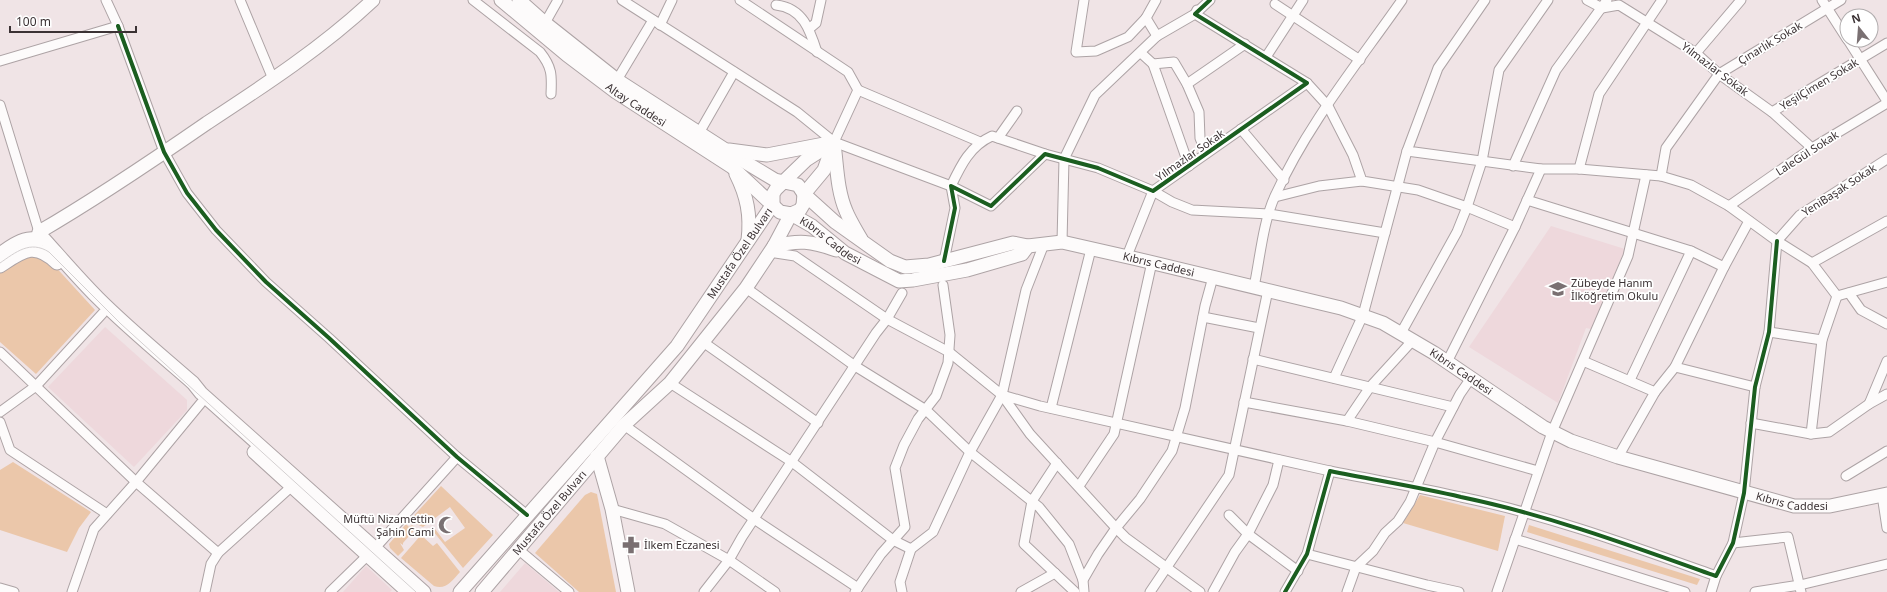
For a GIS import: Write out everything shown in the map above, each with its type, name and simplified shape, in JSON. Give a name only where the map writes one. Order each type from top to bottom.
[{"type":"main road","points":[[0,266],[17,255],[30,250],[38,240],[164,152],[273,79],[350,21],[373,0]]},
{"type":"main road","name":"Altay Caddesi","points":[[501,0],[567,55],[616,92],[732,167],[773,204]]},
{"type":"main road","name":"Altay Caddesi","points":[[519,0],[545,23],[617,80],[725,150],[783,183]]},
{"type":"main road","points":[[725,150],[767,155],[834,142],[838,182],[846,211],[862,241]]},
{"type":"main road","name":"Mustafa Özel Bulvarı","points":[[460,592],[677,346],[773,204],[773,194],[779,185],[783,183],[806,160],[834,142]]},
{"type":"main road","name":"Mustafa Özel Bulvarı","points":[[482,592],[624,426],[670,383],[746,288],[791,214],[800,210],[804,205],[804,194],[824,170],[834,142]]},
{"type":"main road","points":[[732,167],[744,190],[748,207],[750,222],[747,243]]},
{"type":"main road","points":[[783,183],[794,183],[798,185],[804,194]]},
{"type":"main road","name":"Kıbrıs Caddesi","points":[[804,194],[836,222],[890,261],[905,266],[929,266],[1013,243],[1028,246],[1062,242],[1127,256],[1268,290],[1362,315],[1383,323],[1413,340],[1552,432],[1571,441],[1618,457],[1794,506],[1830,506],[1884,495]]},
{"type":"main road","points":[[773,204],[780,212],[791,214]]},
{"type":"main road","name":"Kıbrıs Caddesi","points":[[791,214],[812,226],[845,253],[899,281],[913,280],[967,270],[1022,254],[1028,246]]},
{"type":"main road","points":[[0,254],[11,246],[29,237],[38,240],[44,239],[97,297],[193,384],[372,552],[408,592]]},
{"type":"main road","points":[[38,240],[50,257],[103,312],[291,487],[424,592]]},
{"type":"main road","points":[[771,249],[797,241],[823,245],[845,253]]},
{"type":"main road","points":[[598,456],[612,509],[628,592]]},
{"type":"street","points":[[106,0],[118,26],[164,152],[187,193],[238,255],[457,458],[527,515]]},
{"type":"street","points":[[240,0],[273,79]]},
{"type":"street","points":[[473,0],[540,52],[548,62],[552,74],[551,94]]},
{"type":"street","points":[[545,23],[558,0]]},
{"type":"street","points":[[622,0],[797,112],[834,142],[951,186],[991,206],[1044,154]]},
{"type":"street","points":[[617,80],[672,0]]},
{"type":"street","points":[[740,0],[848,72],[858,90],[980,142]]},
{"type":"street","points":[[810,28],[816,23],[821,0]]},
{"type":"street","points":[[1084,0],[1076,52],[1096,50],[1128,38],[1146,18],[1156,0]]},
{"type":"street","points":[[1195,14],[1203,0]]},
{"type":"street","points":[[1062,242],[1064,159],[1095,95],[1141,53],[1157,36],[1195,14],[1210,0]]},
{"type":"street","points":[[1266,57],[1303,0]]},
{"type":"street","points":[[1254,287],[1269,214],[1275,197],[1300,148],[1402,0]]},
{"type":"street","points":[[1334,378],[1362,315],[1407,151],[1438,68],[1485,0]]},
{"type":"street","points":[[1401,333],[1457,232],[1467,207],[1482,161],[1498,70],[1548,0]]},
{"type":"street","points":[[1587,0],[1602,8]]},
{"type":"street","points":[[1513,166],[1556,70],[1608,0]]},
{"type":"street","points":[[1579,169],[1599,94],[1662,0]]},
{"type":"street","points":[[1696,53],[1741,0]]},
{"type":"street","points":[[1822,0],[1839,27]]},
{"type":"street","name":"Çınarlık Sokak","points":[[1661,176],[1666,148],[1719,74],[1841,0]]},
{"type":"street","points":[[776,4],[786,6],[802,18],[810,28],[817,52]]},
{"type":"street","points":[[1275,4],[1360,60]]},
{"type":"street","name":"Yılmazlar Sokak","points":[[1602,8],[1619,5],[1696,53],[1719,74],[1772,112],[1812,148]]},
{"type":"street","points":[[1195,14],[1307,83],[1328,106],[1353,155],[1362,181]]},
{"type":"street","points":[[1146,18],[1157,36]]},
{"type":"street","points":[[0,61],[118,26]]},
{"type":"street","name":"YeşilÇimen Sokak","points":[[1772,112],[1861,60],[1887,43]]},
{"type":"street","points":[[1187,84],[1245,44]]},
{"type":"street","points":[[1853,48],[1887,102]]},
{"type":"street","points":[[1141,53],[1153,64],[1189,166]]},
{"type":"street","points":[[1153,64],[1174,62],[1187,84],[1199,112],[1200,138],[1206,153]]},
{"type":"street","points":[[699,133],[734,72]]},
{"type":"street","name":"Yılmazlar Sokak","points":[[998,138],[1044,154],[1098,168],[1153,192],[1206,153],[1307,83]]},
{"type":"street","points":[[834,142],[858,90]]},
{"type":"street","name":"LaleGül Sokak","points":[[1729,206],[1812,148],[1887,102]]},
{"type":"street","points":[[0,105],[38,240]]},
{"type":"street","points":[[944,261],[955,208],[951,186],[962,163],[980,142],[992,136],[998,138],[1017,111]]},
{"type":"street","points":[[1241,130],[1284,180]]},
{"type":"street","points":[[1407,151],[1513,166],[1579,169],[1661,176],[1691,185],[1729,206],[1777,241],[1812,263],[1837,296]]},
{"type":"street","name":"YeniBaşak Sokak","points":[[1777,241],[1800,215],[1887,159]]},
{"type":"street","points":[[1447,362],[1515,227],[1541,168]]},
{"type":"street","points":[[1497,592],[1552,432],[1628,256],[1632,232],[1646,175]]},
{"type":"street","points":[[1275,197],[1319,186],[1362,181],[1418,190],[1467,207],[1515,227]]},
{"type":"street","points":[[1127,256],[1153,192],[1192,210],[1269,214],[1385,233]]},
{"type":"street","points":[[1528,200],[1692,251],[1724,267]]},
{"type":"street","points":[[1618,457],[1655,392],[1675,367],[1724,267],[1749,221]]},
{"type":"street","points":[[1812,263],[1887,221]]},
{"type":"street","points":[[1711,592],[1716,576],[1733,543],[1744,493],[1755,387],[1770,332],[1777,241]]},
{"type":"street","points":[[902,592],[900,582],[911,549],[933,532],[970,452],[1002,395],[1026,290],[1044,244]]},
{"type":"street","points":[[771,249],[795,256],[887,319],[949,352],[1002,395],[1030,434],[1126,538],[1200,592]]},
{"type":"street","points":[[1051,408],[1091,249]]},
{"type":"street","points":[[1630,380],[1692,251]]},
{"type":"street","points":[[1079,486],[1114,434],[1152,262]]},
{"type":"street","points":[[1083,580],[1098,554],[1116,528],[1140,499],[1172,451],[1185,408],[1203,317],[1213,277]]},
{"type":"street","points":[[1837,296],[1887,282]]},
{"type":"street","points":[[624,426],[856,590],[881,554],[905,528],[895,468],[904,445],[918,419],[936,396],[948,363],[950,335],[943,285]]},
{"type":"street","points":[[746,288],[855,366],[926,410],[970,452],[1039,506],[1069,544],[1083,580],[1084,592]]},
{"type":"street","points":[[1150,592],[1168,568],[1194,526],[1229,475],[1268,290]]},
{"type":"street","points":[[704,592],[729,560],[754,519],[887,319],[902,293]]},
{"type":"street","points":[[1849,293],[1861,310],[1887,324]]},
{"type":"street","points":[[1811,434],[1822,340],[1837,296]]},
{"type":"street","points":[[0,412],[36,386],[103,312]]},
{"type":"street","points":[[1203,317],[1259,328]]},
{"type":"street","points":[[1770,332],[1822,340]]},
{"type":"street","points":[[1347,421],[1370,387],[1413,340]]},
{"type":"street","points":[[703,342],[818,423]]},
{"type":"street","points":[[0,352],[136,482],[218,554]]},
{"type":"street","points":[[1253,359],[1453,407]]},
{"type":"street","points":[[1869,404],[1887,360]]},
{"type":"street","points":[[1583,361],[1655,392]]},
{"type":"street","points":[[1675,367],[1755,387]]},
{"type":"street","points":[[1347,592],[1356,567],[1373,551],[1385,533],[1398,521],[1416,488],[1435,442],[1453,407],[1471,378]]},
{"type":"street","points":[[670,383],[792,462],[893,540],[911,549]]},
{"type":"street","points":[[1751,424],[1811,434],[1829,432],[1869,404],[1887,394]]},
{"type":"street","points":[[1002,395],[1051,408],[1234,450],[1461,497],[1524,513],[1628,545],[1716,576]]},
{"type":"street","points":[[1244,402],[1347,421],[1435,442],[1538,471]]},
{"type":"street","points":[[72,592],[94,529],[136,482],[201,403]]},
{"type":"street","points":[[0,422],[10,450],[107,514]]},
{"type":"street","points":[[1846,476],[1887,451]]},
{"type":"street","points":[[330,592],[372,552],[457,458]]},
{"type":"street","points":[[1213,592],[1235,552],[1248,534],[1273,485],[1279,460]]},
{"type":"street","points":[[1057,463],[1032,501],[1024,544],[1075,592]]},
{"type":"street","points":[[1285,592],[1307,554],[1330,471]]},
{"type":"street","points":[[204,592],[211,564],[218,554],[291,487]]},
{"type":"street","points":[[1884,495],[1887,528]]},
{"type":"street","points":[[612,509],[666,524],[729,560],[775,592]]},
{"type":"street","points":[[1229,515],[1248,534],[1298,571]]},
{"type":"street","points":[[1733,543],[1788,537],[1801,588]]},
{"type":"street","points":[[1515,539],[1685,592]]},
{"type":"street","points":[[519,550],[569,592]]},
{"type":"street","points":[[1307,554],[1459,592]]},
{"type":"street","points":[[1755,592],[1801,588],[1887,564]]},
{"type":"street","points":[[1021,592],[1055,573]]},
{"type":"street","points":[[0,588],[14,592]]},
{"type":"shaded area","name":"Zübeyde Hanım İlköğretim Okulu","points":[[1551,226],[1625,249],[1591,329],[1586,328],[1558,403],[1469,347]]},
{"type":"shaded area","points":[[36,253],[52,263],[95,310],[36,374],[0,342],[0,272],[20,257]]},
{"type":"shaded area","points":[[105,327],[187,400],[187,410],[134,467],[48,387]]},
{"type":"shaded area","points":[[13,462],[91,512],[79,528],[67,552],[0,530],[0,470]]},
{"type":"shaded area","points":[[441,486],[493,535],[463,568],[433,531],[435,529],[445,542],[465,528],[450,507],[423,527],[409,521]]},
{"type":"shaded area","points":[[591,492],[597,494],[616,592],[579,592],[535,553],[585,495]]},
{"type":"shaded area","points":[[1420,495],[1505,516],[1498,551],[1403,523]]},
{"type":"shaded area","points":[[406,524],[409,527],[412,525],[416,528],[403,543],[403,545],[400,543],[404,550],[398,556],[390,548],[389,544]]},
{"type":"shaded area","points":[[1529,525],[1700,579],[1697,585],[1527,532]]},
{"type":"shaded area","points":[[421,535],[433,546],[437,543],[460,572],[445,586],[434,586],[401,558]]},
{"type":"shaded area","points":[[525,563],[559,592],[500,592]]},
{"type":"shaded area","points":[[366,566],[392,590],[390,592],[343,592]]},
{"type":"tram line","points":[[0,263],[12,255],[29,247],[36,247],[49,252],[121,324],[416,592]]},
{"type":"cycle path","points":[[944,261],[955,208],[951,186],[991,206],[1045,154],[1098,168],[1153,191],[1307,83],[1195,14],[1210,0]]},
{"type":"cycle path","points":[[118,26],[164,152],[187,193],[216,230],[266,282],[329,338],[457,457],[527,515]]},
{"type":"cycle path","points":[[1285,592],[1307,554],[1330,471],[1445,493],[1493,504],[1590,532],[1716,576],[1733,543],[1744,493],[1755,387],[1769,332],[1777,241]]},
{"type":"place","name":"Zübeyde Hanım İlköğretim Okulu","points":[[1558,289]]},
{"type":"place","name":"Müftü Nizamettin Şahin Cami","points":[[447,525]]},
{"type":"place","name":"İlkem Eczanesi","points":[[631,545]]}]
